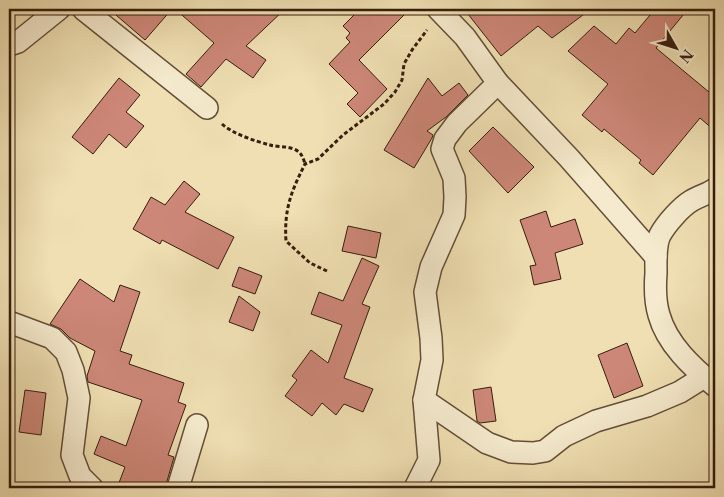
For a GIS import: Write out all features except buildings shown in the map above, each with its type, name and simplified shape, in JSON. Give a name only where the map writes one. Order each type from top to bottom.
[{"type":"street","points":[[9,45],[18,42],[59,9]]},
{"type":"street","points":[[83,9],[207,108]]},
{"type":"street","points":[[440,10],[465,37],[498,84],[569,158],[656,258]]},
{"type":"street","points":[[415,488],[429,460],[424,400],[432,360],[425,292],[431,267],[454,215],[456,197],[454,178],[442,149],[445,139],[468,112],[498,84]]},
{"type":"street","points":[[424,400],[487,443],[511,452],[533,453],[545,451],[564,436],[596,421],[647,406],[710,382],[684,358],[671,341],[659,315],[655,289],[656,258],[660,235],[678,212],[692,201],[707,195],[715,189]]},
{"type":"street","points":[[9,322],[52,338],[66,352],[80,398],[72,455],[80,476],[92,488]]},
{"type":"street","points":[[178,488],[197,425]]},
{"type":"path","points":[[327,271],[310,263],[286,241],[286,210],[294,188],[306,164],[318,159],[343,135],[384,104],[395,92],[402,80],[404,64],[440,10]]},
{"type":"path","points":[[207,108],[226,127],[271,145],[294,149],[302,155],[306,164]]}]
